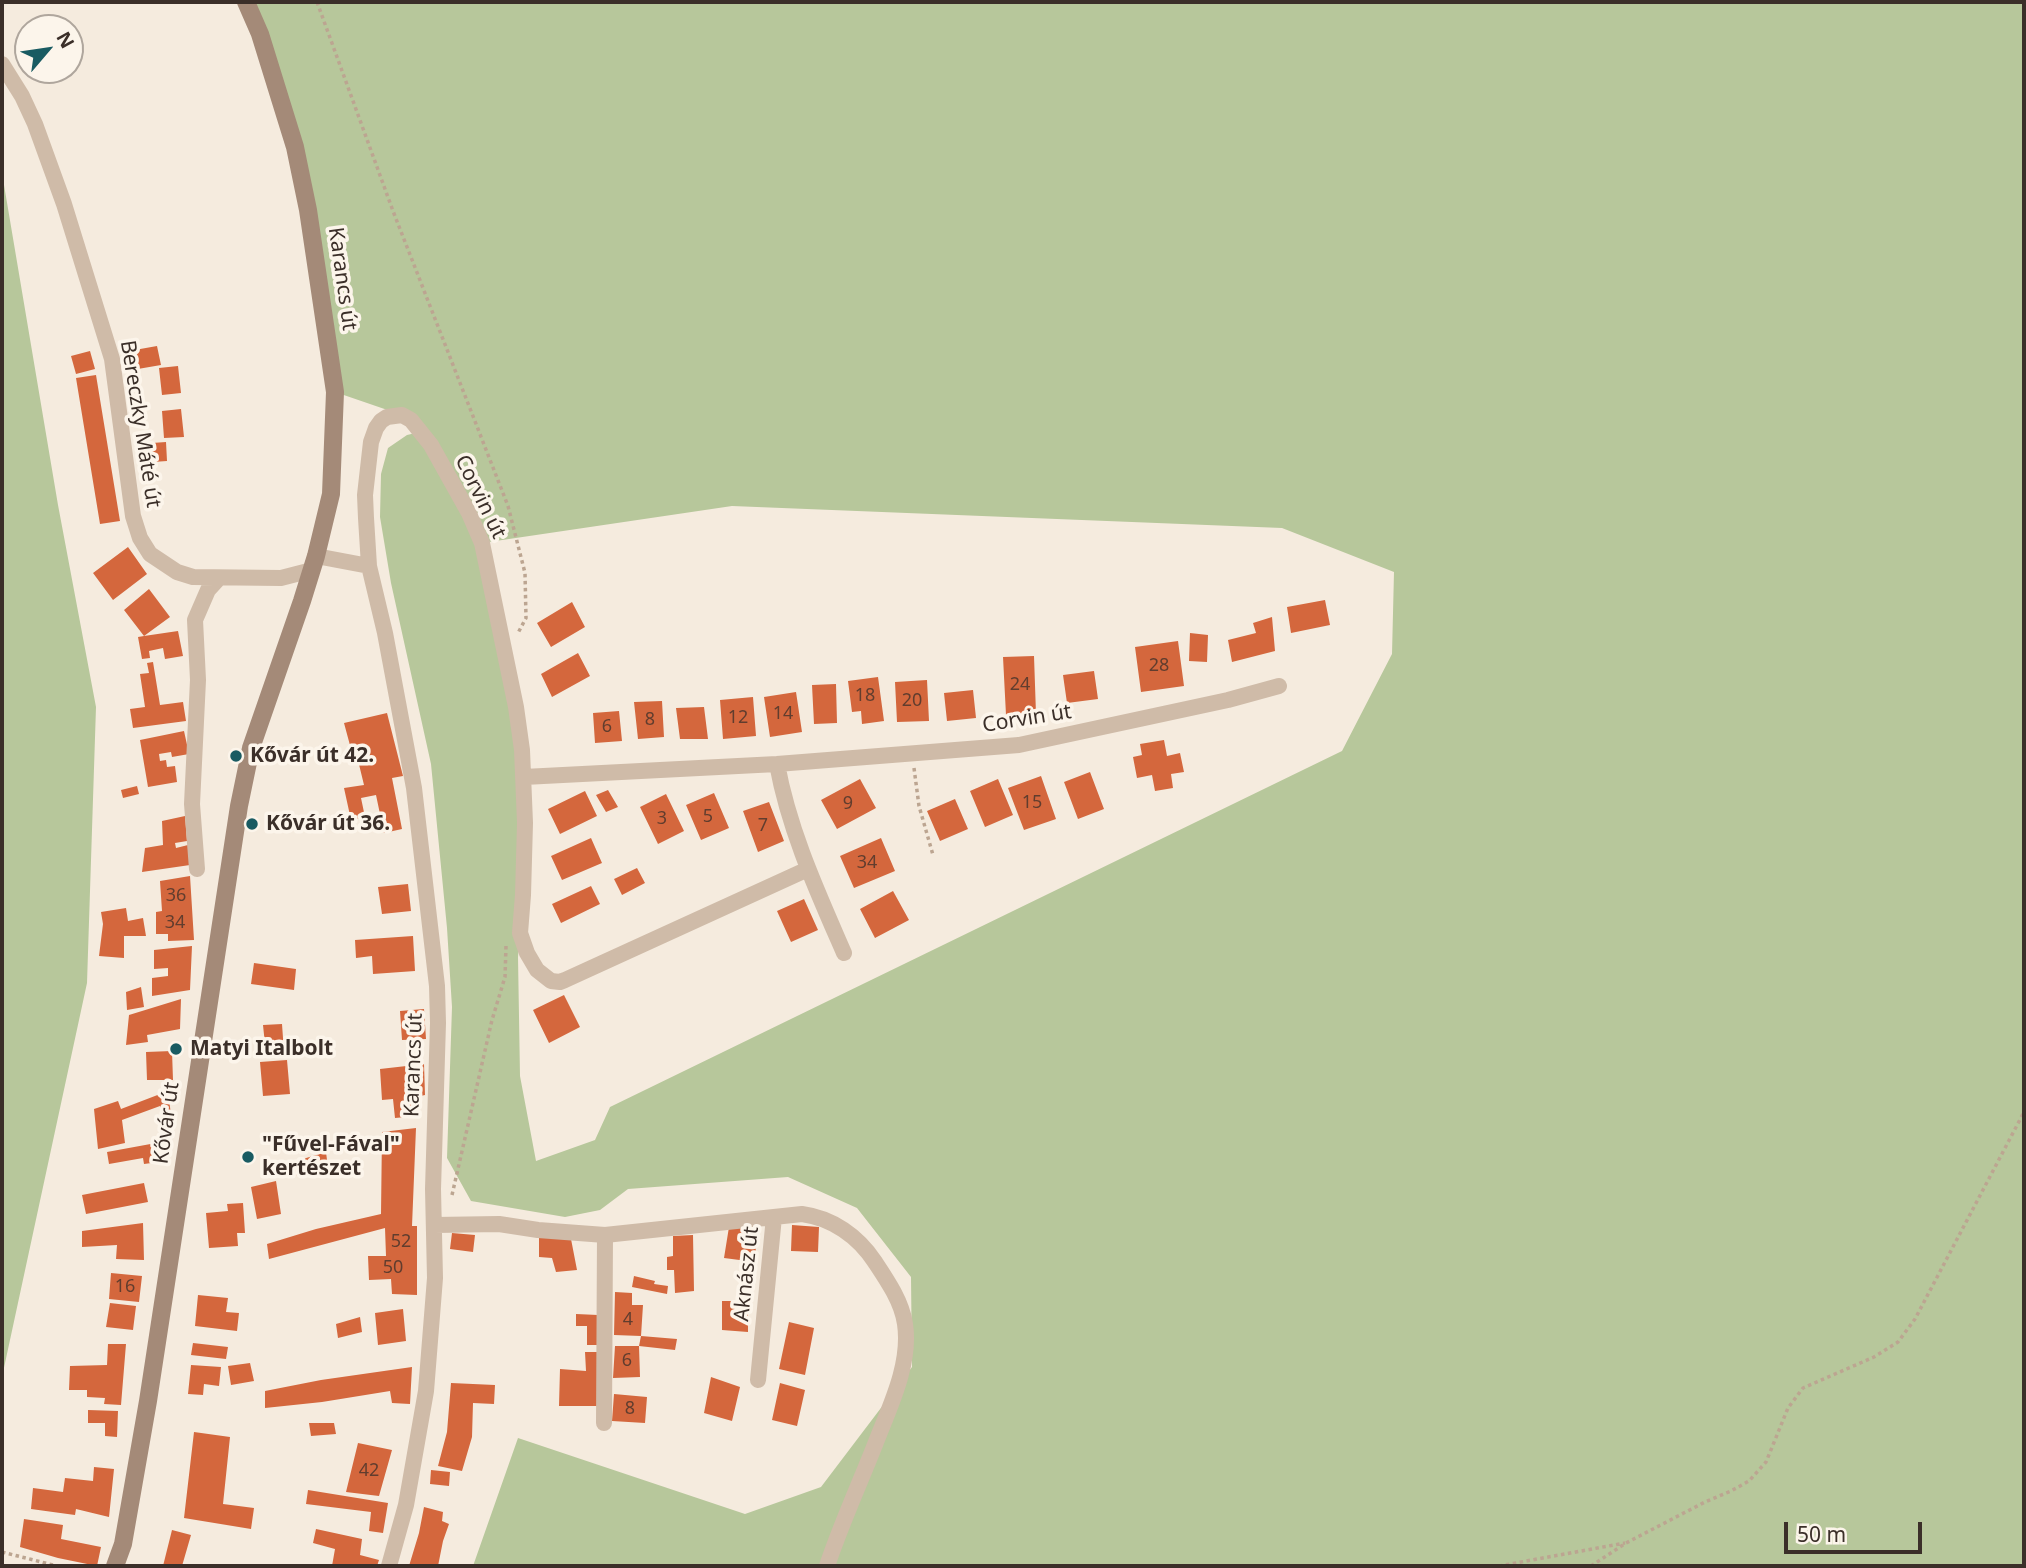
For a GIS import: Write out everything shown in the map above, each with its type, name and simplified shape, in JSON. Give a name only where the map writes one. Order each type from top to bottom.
[{"type":"main road","name":"Karancs út","points":[[246,2],[260,34],[295,147],[320,283],[335,392],[331,494],[314,563]]},
{"type":"main road","name":"Kővár út","points":[[115,1566],[123,1544],[148,1401],[239,806],[251,748],[314,563]]},
{"type":"street","name":"Bereczky Máté út","points":[[2,64],[22,96],[35,124],[64,204],[112,359],[133,516],[140,538],[150,554],[177,572],[193,577],[281,578],[314,563]]},
{"type":"street","name":"Corvin út","points":[[369,566],[365,495],[371,442],[382,421],[394,415],[402,415],[411,420],[431,445],[475,527],[487,563],[520,730],[525,848],[520,933],[535,966],[551,981],[569,979],[808,869]]},
{"type":"street","points":[[314,563],[369,566]]},
{"type":"street","name":"Karancs út","points":[[369,566],[388,647],[414,788],[438,1001],[434,1289],[426,1391],[406,1505],[389,1566]]},
{"type":"street","points":[[197,869],[192,804],[198,680],[195,620],[208,590],[219,578]]},
{"type":"street","name":"Corvin út","points":[[524,777],[777,764],[1018,744],[1228,700],[1279,686]]},
{"type":"street","points":[[777,764],[788,814],[844,953]]},
{"type":"street","points":[[774,1217],[802,1214],[815,1216],[828,1220],[851,1235],[881,1270],[905,1322],[906,1346],[903,1364],[886,1417],[827,1566]]},
{"type":"street","name":"Aknász út","points":[[435,1225],[499,1224],[605,1235],[774,1217],[758,1380]]},
{"type":"street","points":[[604,1423],[605,1235]]},
{"type":"path","points":[[317,2],[393,211],[508,506],[525,573],[526,618],[506,655]]},
{"type":"path","points":[[916,752],[914,768],[917,798],[933,855]]},
{"type":"path","points":[[450,1200],[492,1020],[505,977],[506,945]]},
{"type":"path","points":[[1591,1566],[1626,1543],[1749,1481],[1766,1462],[1788,1408],[1802,1388],[1874,1357],[1898,1342],[1915,1319],[2024,1112]]},
{"type":"path","points":[[1499,1566],[1626,1543]]},
{"type":"path","points":[[2,1552],[57,1566]]},
{"type":"green space","points":[[246,2],[2024,2],[2024,1566],[473,1566],[518,1438],[745,1514],[821,1487],[912,1367],[911,1277],[857,1208],[788,1177],[628,1189],[600,1210],[565,1217],[471,1201],[447,1158],[452,1007],[431,764],[391,583],[380,517],[381,474],[388,448],[407,435],[420,432],[402,415],[335,392],[308,211]],"holes":[[[732,506],[1282,528],[1394,572],[1392,654],[1342,751],[610,1107],[595,1140],[536,1161],[520,1076],[518,957],[521,919],[516,707],[482,543]]]},
{"type":"green space","points":[[2,173],[58,505],[96,707],[87,983],[2,1377]]},
{"type":"building","points":[[157,346],[161,365],[132,370],[129,351]]},
{"type":"building","points":[[90,351],[95,369],[76,374],[71,356]]},
{"type":"building","points":[[178,366],[181,393],[162,395],[159,368]]},
{"type":"building","points":[[96,375],[120,521],[100,524],[76,378]]},
{"type":"building","points":[[181,409],[184,437],[164,438],[162,411]]},
{"type":"building","points":[[166,442],[167,461],[153,462],[152,443]]},
{"type":"building","points":[[128,547],[147,574],[113,600],[93,573]]},
{"type":"building","points":[[149,589],[170,617],[144,636],[124,610]]},
{"type":"building","points":[[1325,600],[1330,625],[1291,633],[1287,607]]},
{"type":"building","points":[[572,602],[585,627],[551,647],[537,623]]},
{"type":"building","points":[[1272,617],[1275,651],[1232,662],[1228,640],[1256,633],[1253,623]]},
{"type":"building","points":[[178,631],[183,656],[165,659],[163,648],[149,651],[150,658],[142,659],[138,637]]},
{"type":"building","points":[[1190,633],[1208,635],[1207,662],[1189,661]]},
{"type":"building","points":[[1178,641],[1184,686],[1141,692],[1135,647]]},
{"type":"building","points":[[578,653],[590,676],[552,697],[541,674]]},
{"type":"building","points":[[1034,656],[1036,714],[1006,715],[1003,657]]},
{"type":"building","points":[[153,662],[160,705],[183,702],[186,721],[133,728],[130,709],[145,707],[140,674],[149,673],[147,663]]},
{"type":"building","points":[[1094,671],[1098,699],[1067,703],[1063,675]]},
{"type":"building","points":[[878,677],[884,721],[862,724],[861,711],[852,712],[848,681]]},
{"type":"building","points":[[927,680],[929,721],[897,722],[895,682]]},
{"type":"building","points":[[836,684],[837,723],[814,724],[812,685]]},
{"type":"building","points":[[973,690],[976,718],[947,721],[944,693]]},
{"type":"building","points":[[796,692],[802,732],[770,737],[764,697]]},
{"type":"building","points":[[753,697],[756,736],[723,739],[720,700]]},
{"type":"building","points":[[662,701],[664,737],[638,739],[634,702]]},
{"type":"building","points":[[704,707],[708,739],[680,739],[676,708]]},
{"type":"building","points":[[619,711],[622,741],[595,743],[593,713]]},
{"type":"building","points":[[387,713],[403,776],[392,778],[402,829],[384,833],[376,795],[361,798],[365,817],[351,820],[344,788],[364,785],[355,748],[351,749],[344,723]]},
{"type":"building","points":[[184,731],[189,754],[172,757],[171,752],[159,754],[160,761],[166,760],[167,767],[175,766],[177,782],[148,787],[140,740]]},
{"type":"building","points":[[1164,740],[1167,756],[1180,753],[1184,772],[1171,774],[1173,788],[1155,791],[1152,775],[1137,778],[1133,757],[1142,755],[1140,744]]},
{"type":"building","points":[[1090,772],[1104,809],[1078,819],[1064,782]]},
{"type":"building","points":[[1041,776],[1056,819],[1024,830],[1008,788]]},
{"type":"building","points":[[860,779],[876,808],[837,829],[821,800]]},
{"type":"building","points":[[998,779],[1013,815],[985,827],[970,791]]},
{"type":"building","points":[[137,786],[139,794],[123,798],[121,790]]},
{"type":"building","points":[[608,790],[618,807],[606,812],[596,795]]},
{"type":"building","points":[[585,791],[597,816],[560,834],[548,809]]},
{"type":"building","points":[[714,793],[729,828],[701,840],[686,805]]},
{"type":"building","points":[[666,794],[684,831],[658,844],[640,807]]},
{"type":"building","points":[[955,799],[968,829],[940,841],[927,811]]},
{"type":"building","points":[[769,802],[784,841],[758,852],[743,811]]},
{"type":"building","points":[[185,816],[187,841],[175,843],[176,848],[188,845],[190,865],[142,872],[145,848],[163,845],[162,821]]},
{"type":"building","points":[[591,838],[602,863],[562,880],[551,856]]},
{"type":"building","points":[[881,838],[895,871],[854,888],[840,856]]},
{"type":"building","points":[[637,868],[645,883],[622,895],[614,879]]},
{"type":"building","points":[[190,876],[194,940],[168,941],[168,934],[156,934],[156,912],[162,911],[160,881]]},
{"type":"building","points":[[408,884],[411,911],[382,914],[378,887]]},
{"type":"building","points":[[591,886],[600,904],[561,923],[552,904]]},
{"type":"building","points":[[893,891],[909,920],[875,938],[860,909]]},
{"type":"building","points":[[804,899],[818,930],[791,942],[777,911]]},
{"type":"building","points":[[126,908],[128,921],[143,918],[146,936],[124,936],[124,958],[99,956],[103,924],[101,912]]},
{"type":"building","points":[[413,936],[415,971],[373,974],[372,956],[356,958],[355,940]]},
{"type":"building","points":[[192,946],[190,990],[152,996],[152,978],[168,976],[168,968],[154,969],[154,950]]},
{"type":"building","points":[[254,963],[296,969],[294,990],[251,984]]},
{"type":"building","points":[[141,987],[144,1007],[127,1010],[126,992]]},
{"type":"building","points":[[564,995],[580,1027],[549,1043],[533,1010]]},
{"type":"building","points":[[181,999],[180,1029],[147,1035],[148,1042],[126,1045],[129,1015]]},
{"type":"building","points":[[424,1009],[426,1039],[402,1040],[400,1011]]},
{"type":"building","points":[[282,1024],[283,1038],[291,1038],[292,1051],[266,1054],[263,1025]]},
{"type":"building","points":[[172,1051],[173,1080],[147,1080],[146,1052]]},
{"type":"building","points":[[287,1060],[290,1094],[263,1096],[260,1062]]},
{"type":"building","points":[[424,1064],[425,1095],[416,1097],[417,1116],[395,1118],[393,1099],[382,1100],[380,1069]]},
{"type":"building","points":[[168,1091],[171,1115],[161,1119],[160,1106],[122,1120],[125,1143],[98,1149],[94,1109],[118,1101],[121,1109]]},
{"type":"building","points":[[416,1128],[412,1226],[417,1226],[417,1295],[392,1294],[391,1279],[369,1280],[368,1256],[386,1256],[385,1228],[269,1259],[267,1244],[381,1214],[382,1132]]},
{"type":"building","points":[[156,1143],[159,1162],[144,1164],[143,1158],[109,1164],[107,1152]]},
{"type":"building","points":[[326,1152],[328,1168],[297,1176],[293,1162]]},
{"type":"building","points":[[276,1181],[281,1214],[257,1219],[251,1187]]},
{"type":"building","points":[[144,1183],[148,1202],[86,1214],[82,1195]]},
{"type":"building","points":[[243,1203],[245,1233],[237,1233],[238,1246],[209,1248],[206,1213],[228,1211],[227,1204]]},
{"type":"building","points":[[143,1223],[144,1260],[116,1259],[117,1245],[82,1247],[82,1231]]},
{"type":"building","points":[[792,1225],[819,1227],[818,1252],[791,1251]]},
{"type":"building","points":[[729,1227],[757,1229],[755,1262],[724,1258]]},
{"type":"building","points":[[452,1233],[475,1235],[473,1252],[450,1249]]},
{"type":"building","points":[[693,1235],[694,1291],[675,1293],[674,1270],[667,1270],[667,1257],[673,1256],[673,1236]]},
{"type":"building","points":[[539,1237],[571,1239],[577,1270],[556,1272],[552,1258],[539,1257]]},
{"type":"building","points":[[111,1273],[142,1276],[139,1302],[109,1299]]},
{"type":"building","points":[[634,1276],[668,1286],[667,1294],[632,1287]]},
{"type":"building","points":[[615,1292],[632,1293],[632,1305],[643,1305],[641,1336],[614,1335]]},
{"type":"building","points":[[198,1295],[228,1298],[226,1312],[239,1313],[237,1331],[195,1326]]},
{"type":"building","points":[[722,1301],[748,1301],[748,1332],[722,1330]]},
{"type":"building","points":[[110,1303],[136,1306],[133,1330],[106,1327]]},
{"type":"building","points":[[403,1309],[406,1341],[378,1345],[375,1313]]},
{"type":"building","points":[[576,1314],[598,1315],[599,1345],[587,1345],[587,1326],[576,1326]]},
{"type":"building","points":[[360,1317],[362,1332],[338,1338],[336,1324]]},
{"type":"building","points":[[789,1322],[814,1328],[805,1375],[779,1369]]},
{"type":"building","points":[[641,1336],[677,1339],[675,1350],[639,1346]]},
{"type":"building","points":[[193,1343],[228,1347],[226,1359],[191,1355]]},
{"type":"building","points":[[108,1344],[126,1344],[121,1405],[104,1404],[105,1398],[87,1397],[87,1390],[69,1390],[70,1366],[107,1365]]},
{"type":"building","points":[[615,1346],[639,1346],[640,1377],[613,1378]]},
{"type":"building","points":[[585,1352],[598,1352],[597,1406],[559,1406],[560,1369],[586,1371]]},
{"type":"building","points":[[250,1363],[254,1381],[231,1385],[228,1366]]},
{"type":"building","points":[[191,1365],[221,1367],[219,1386],[204,1384],[203,1395],[188,1394]]},
{"type":"building","points":[[412,1367],[410,1404],[392,1403],[390,1391],[265,1408],[265,1391]]},
{"type":"building","points":[[711,1377],[740,1387],[732,1421],[704,1413]]},
{"type":"building","points":[[451,1383],[495,1385],[494,1404],[473,1403],[472,1437],[462,1471],[438,1466],[447,1432]]},
{"type":"building","points":[[780,1383],[805,1390],[797,1426],[772,1420]]},
{"type":"building","points":[[614,1394],[647,1397],[645,1423],[612,1421]]},
{"type":"building","points":[[88,1410],[118,1411],[117,1437],[105,1436],[105,1423],[88,1423]]},
{"type":"building","points":[[309,1423],[334,1423],[336,1434],[311,1436]]},
{"type":"building","points":[[194,1432],[230,1437],[223,1504],[254,1508],[251,1529],[184,1518]]},
{"type":"building","points":[[358,1443],[392,1450],[379,1496],[346,1492]]},
{"type":"building","points":[[94,1467],[114,1469],[109,1517],[76,1509],[75,1515],[31,1509],[33,1488],[63,1492],[65,1478],[93,1481]]},
{"type":"building","points":[[431,1470],[450,1472],[449,1486],[430,1484]]},
{"type":"building","points":[[308,1490],[388,1503],[383,1533],[369,1531],[371,1512],[306,1504]]},
{"type":"building","points":[[424,1507],[443,1512],[442,1521],[449,1524],[438,1566],[409,1566],[419,1533]]},
{"type":"building","points":[[24,1519],[63,1525],[61,1539],[101,1547],[97,1566],[20,1547]]},
{"type":"building","points":[[316,1529],[362,1539],[360,1555],[379,1560],[377,1566],[332,1566],[335,1549],[313,1543]]},
{"type":"building","points":[[172,1530],[191,1535],[182,1566],[163,1566]]},
{"type":"place","name":"Kővár út 42.","points":[[236,756]]},
{"type":"place","name":"Kővár út 36.","points":[[252,824]]},
{"type":"place","name":"Matyi Italbolt","points":[[176,1049]]},
{"type":"place","name":"\"Fűvel-Fával\" kertészet","points":[[248,1157]]}]
